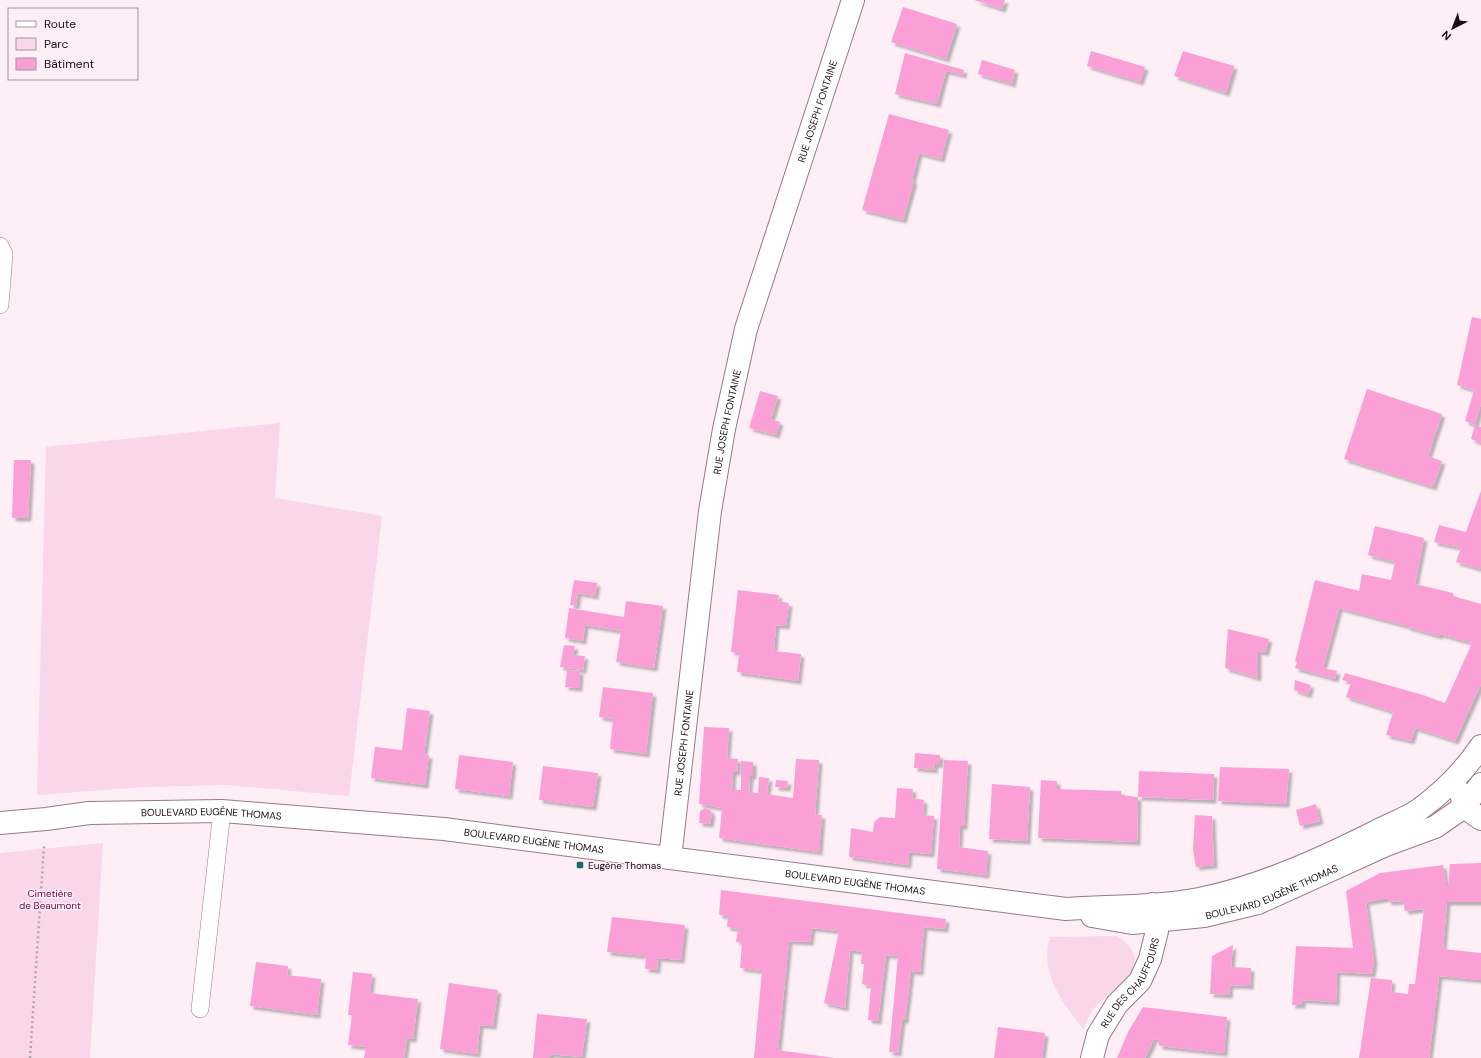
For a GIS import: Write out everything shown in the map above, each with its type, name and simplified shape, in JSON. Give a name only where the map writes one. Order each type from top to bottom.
[{"type":"main road","name":"RUE JOSEPH FONTAINE","points":[[670,858],[710,511],[724,430],[746,329],[795,183],[853,0]]},
{"type":"main road","points":[[1471,787],[1472,759],[1481,746]]},
{"type":"main road","name":"BOULEVARD EUGÈNE THOMAS","points":[[1153,913],[1204,916],[1258,902],[1386,845],[1435,827],[1471,787]]},
{"type":"main road","name":"BOULEVARD EUGÈNE THOMAS","points":[[0,822],[46,819],[89,813],[222,811],[444,828],[1066,909],[1095,917],[1132,923],[1153,913],[1250,886],[1337,851],[1419,809],[1471,787]]},
{"type":"main road","name":"RUE DES CHAUFFOURS","points":[[1092,1058],[1098,1035],[1118,1004],[1140,981],[1150,959],[1157,931],[1153,913]]},
{"type":"lane","points":[[0,246],[4,254],[0,305]]},
{"type":"lane","points":[[200,1009],[222,811]]},
{"type":"path","points":[[30,1058],[46,819]]},
{"type":"green space","points":[[280,423],[275,498],[382,516],[349,796],[227,785],[144,787],[37,795],[46,447]]},
{"type":"green space","name":"Cimetière de Beaumont","points":[[103,843],[90,1058],[0,1058],[0,853]]},
{"type":"green space","points":[[1117,936],[1129,947],[1134,957],[1133,967],[1128,976],[1093,1010],[1083,1029],[1060,997],[1050,975],[1047,950],[1050,937]]},
{"type":"building","points":[[974,0],[1005,0],[1002,9]]},
{"type":"building","points":[[903,7],[957,24],[946,59],[891,42]]},
{"type":"building","points":[[1091,51],[1145,67],[1140,82],[1087,66]]},
{"type":"building","points":[[1183,51],[1234,66],[1226,93],[1174,76]]},
{"type":"building","points":[[905,53],[964,70],[963,75],[946,71],[937,104],[895,94]]},
{"type":"building","points":[[982,60],[1015,70],[1012,84],[978,74]]},
{"type":"building","points":[[889,114],[949,130],[941,159],[919,153],[912,180],[914,181],[903,220],[862,210]]},
{"type":"building","points":[[1472,317],[1481,319],[1481,403],[1475,425],[1465,421],[1474,390],[1457,385]]},
{"type":"building","points":[[1367,389],[1442,414],[1428,456],[1442,461],[1433,487],[1344,459]]},
{"type":"building","points":[[760,391],[778,396],[771,419],[780,422],[776,435],[749,428]]},
{"type":"building","points":[[1475,425],[1481,427],[1481,443],[1471,439]]},
{"type":"building","points":[[14,460],[31,460],[28,518],[12,518]]},
{"type":"building","points":[[1481,491],[1481,569],[1456,562],[1461,548],[1434,542],[1439,525],[1466,532]]},
{"type":"building","points":[[1375,526],[1424,538],[1415,584],[1453,593],[1453,596],[1481,604],[1481,684],[1455,741],[1415,728],[1411,741],[1386,735],[1393,712],[1346,697],[1351,682],[1342,680],[1345,673],[1423,695],[1445,703],[1472,643],[1440,634],[1439,636],[1339,608],[1323,668],[1337,671],[1335,679],[1295,668],[1297,662],[1295,661],[1315,580],[1359,591],[1362,574],[1391,580],[1395,562],[1368,555]]},
{"type":"building","points":[[574,580],[597,583],[595,596],[578,593],[576,606],[570,605]]},
{"type":"building","points":[[738,590],[779,595],[778,601],[789,603],[786,626],[776,625],[774,651],[801,654],[798,681],[737,672],[739,653],[731,652]]},
{"type":"building","points":[[626,601],[663,606],[654,668],[616,662],[621,631],[585,625],[583,641],[565,638],[569,608],[624,617]]},
{"type":"building","points":[[1228,629],[1269,639],[1265,653],[1258,651],[1258,678],[1225,668]]},
{"type":"building","points":[[564,645],[575,646],[573,655],[585,656],[583,670],[560,667]]},
{"type":"building","points":[[567,670],[580,671],[579,688],[565,687]]},
{"type":"building","points":[[1295,680],[1311,685],[1308,695],[1294,690]]},
{"type":"building","points":[[603,687],[653,693],[646,754],[610,749],[613,719],[599,717]]},
{"type":"building","points":[[407,708],[430,711],[424,754],[429,755],[425,785],[371,778],[375,747],[402,750]]},
{"type":"building","points":[[704,727],[729,728],[727,758],[738,759],[737,772],[733,772],[732,790],[741,790],[741,761],[753,762],[753,776],[750,776],[749,792],[758,793],[759,777],[769,778],[767,794],[793,798],[796,759],[819,760],[815,815],[822,815],[819,852],[719,838],[722,808],[699,804]]},
{"type":"building","points":[[915,753],[940,755],[940,764],[935,764],[934,770],[914,768]]},
{"type":"building","points":[[459,755],[513,762],[509,796],[455,789]]},
{"type":"building","points":[[944,760],[968,761],[964,826],[960,826],[959,847],[988,851],[986,875],[937,869]]},
{"type":"building","points":[[543,766],[598,773],[593,807],[539,800]]},
{"type":"building","points":[[1220,767],[1289,769],[1286,804],[1218,801]]},
{"type":"building","points":[[1139,771],[1214,774],[1213,800],[1138,797]]},
{"type":"building","points":[[776,780],[788,781],[787,788],[775,787]]},
{"type":"building","points":[[1041,780],[1057,781],[1057,789],[1121,791],[1121,795],[1138,797],[1137,842],[1038,838]]},
{"type":"building","points":[[992,784],[1030,787],[1027,841],[989,839]]},
{"type":"building","points":[[897,788],[913,789],[912,798],[924,800],[923,815],[934,816],[931,854],[909,852],[908,865],[849,857],[851,828],[873,832],[874,822],[880,817],[895,818]]},
{"type":"building","points":[[1316,804],[1320,821],[1300,826],[1296,810]]},
{"type":"building","points":[[705,808],[709,809],[712,813],[710,824],[699,823],[700,811]]},
{"type":"building","points":[[1195,815],[1212,816],[1214,865],[1196,867],[1193,850]]},
{"type":"building","points":[[1481,863],[1481,902],[1447,902],[1443,949],[1481,953],[1481,980],[1439,976],[1429,1058],[1359,1058],[1371,978],[1392,980],[1391,992],[1408,994],[1409,984],[1415,984],[1424,909],[1405,911],[1403,901],[1388,902],[1388,898],[1366,902],[1374,961],[1372,974],[1337,972],[1336,1002],[1302,1000],[1302,1005],[1292,1005],[1296,946],[1353,948],[1346,891],[1380,873],[1443,865],[1446,886],[1448,887],[1450,864]]},
{"type":"building","points":[[721,890],[946,919],[945,929],[924,927],[920,972],[911,971],[905,1020],[902,1020],[898,1053],[889,1052],[898,956],[886,955],[878,1021],[868,1020],[871,986],[862,984],[864,964],[861,964],[862,952],[850,950],[845,1008],[824,1003],[839,931],[812,928],[810,942],[789,941],[778,1050],[834,1058],[754,1058],[762,971],[740,968],[742,943],[736,942],[738,929],[727,927],[728,916],[719,915]]},
{"type":"building","points":[[612,917],[685,925],[681,960],[658,958],[657,970],[645,969],[646,956],[607,952]]},
{"type":"building","points":[[1233,945],[1231,967],[1251,968],[1250,986],[1230,985],[1229,995],[1210,994],[1212,956]]},
{"type":"building","points":[[256,962],[288,966],[287,975],[321,979],[317,1015],[250,1006]]},
{"type":"building","points":[[353,972],[372,974],[370,993],[418,999],[413,1039],[407,1038],[404,1058],[364,1058],[366,1047],[348,1045],[352,1015],[348,1015]]},
{"type":"building","points":[[449,983],[498,990],[493,1026],[480,1025],[477,1054],[440,1049]]},
{"type":"building","points":[[1143,1007],[1227,1017],[1224,1053],[1159,1046],[1159,1040],[1154,1039],[1145,1058],[1117,1058],[1128,1032]]},
{"type":"building","points":[[537,1014],[587,1019],[582,1057],[550,1054],[550,1058],[533,1058]]},
{"type":"building","points":[[998,1027],[1045,1033],[1042,1058],[994,1058]]},
{"type":"place","name":"Eugène Thomas","points":[[580,865]]}]
